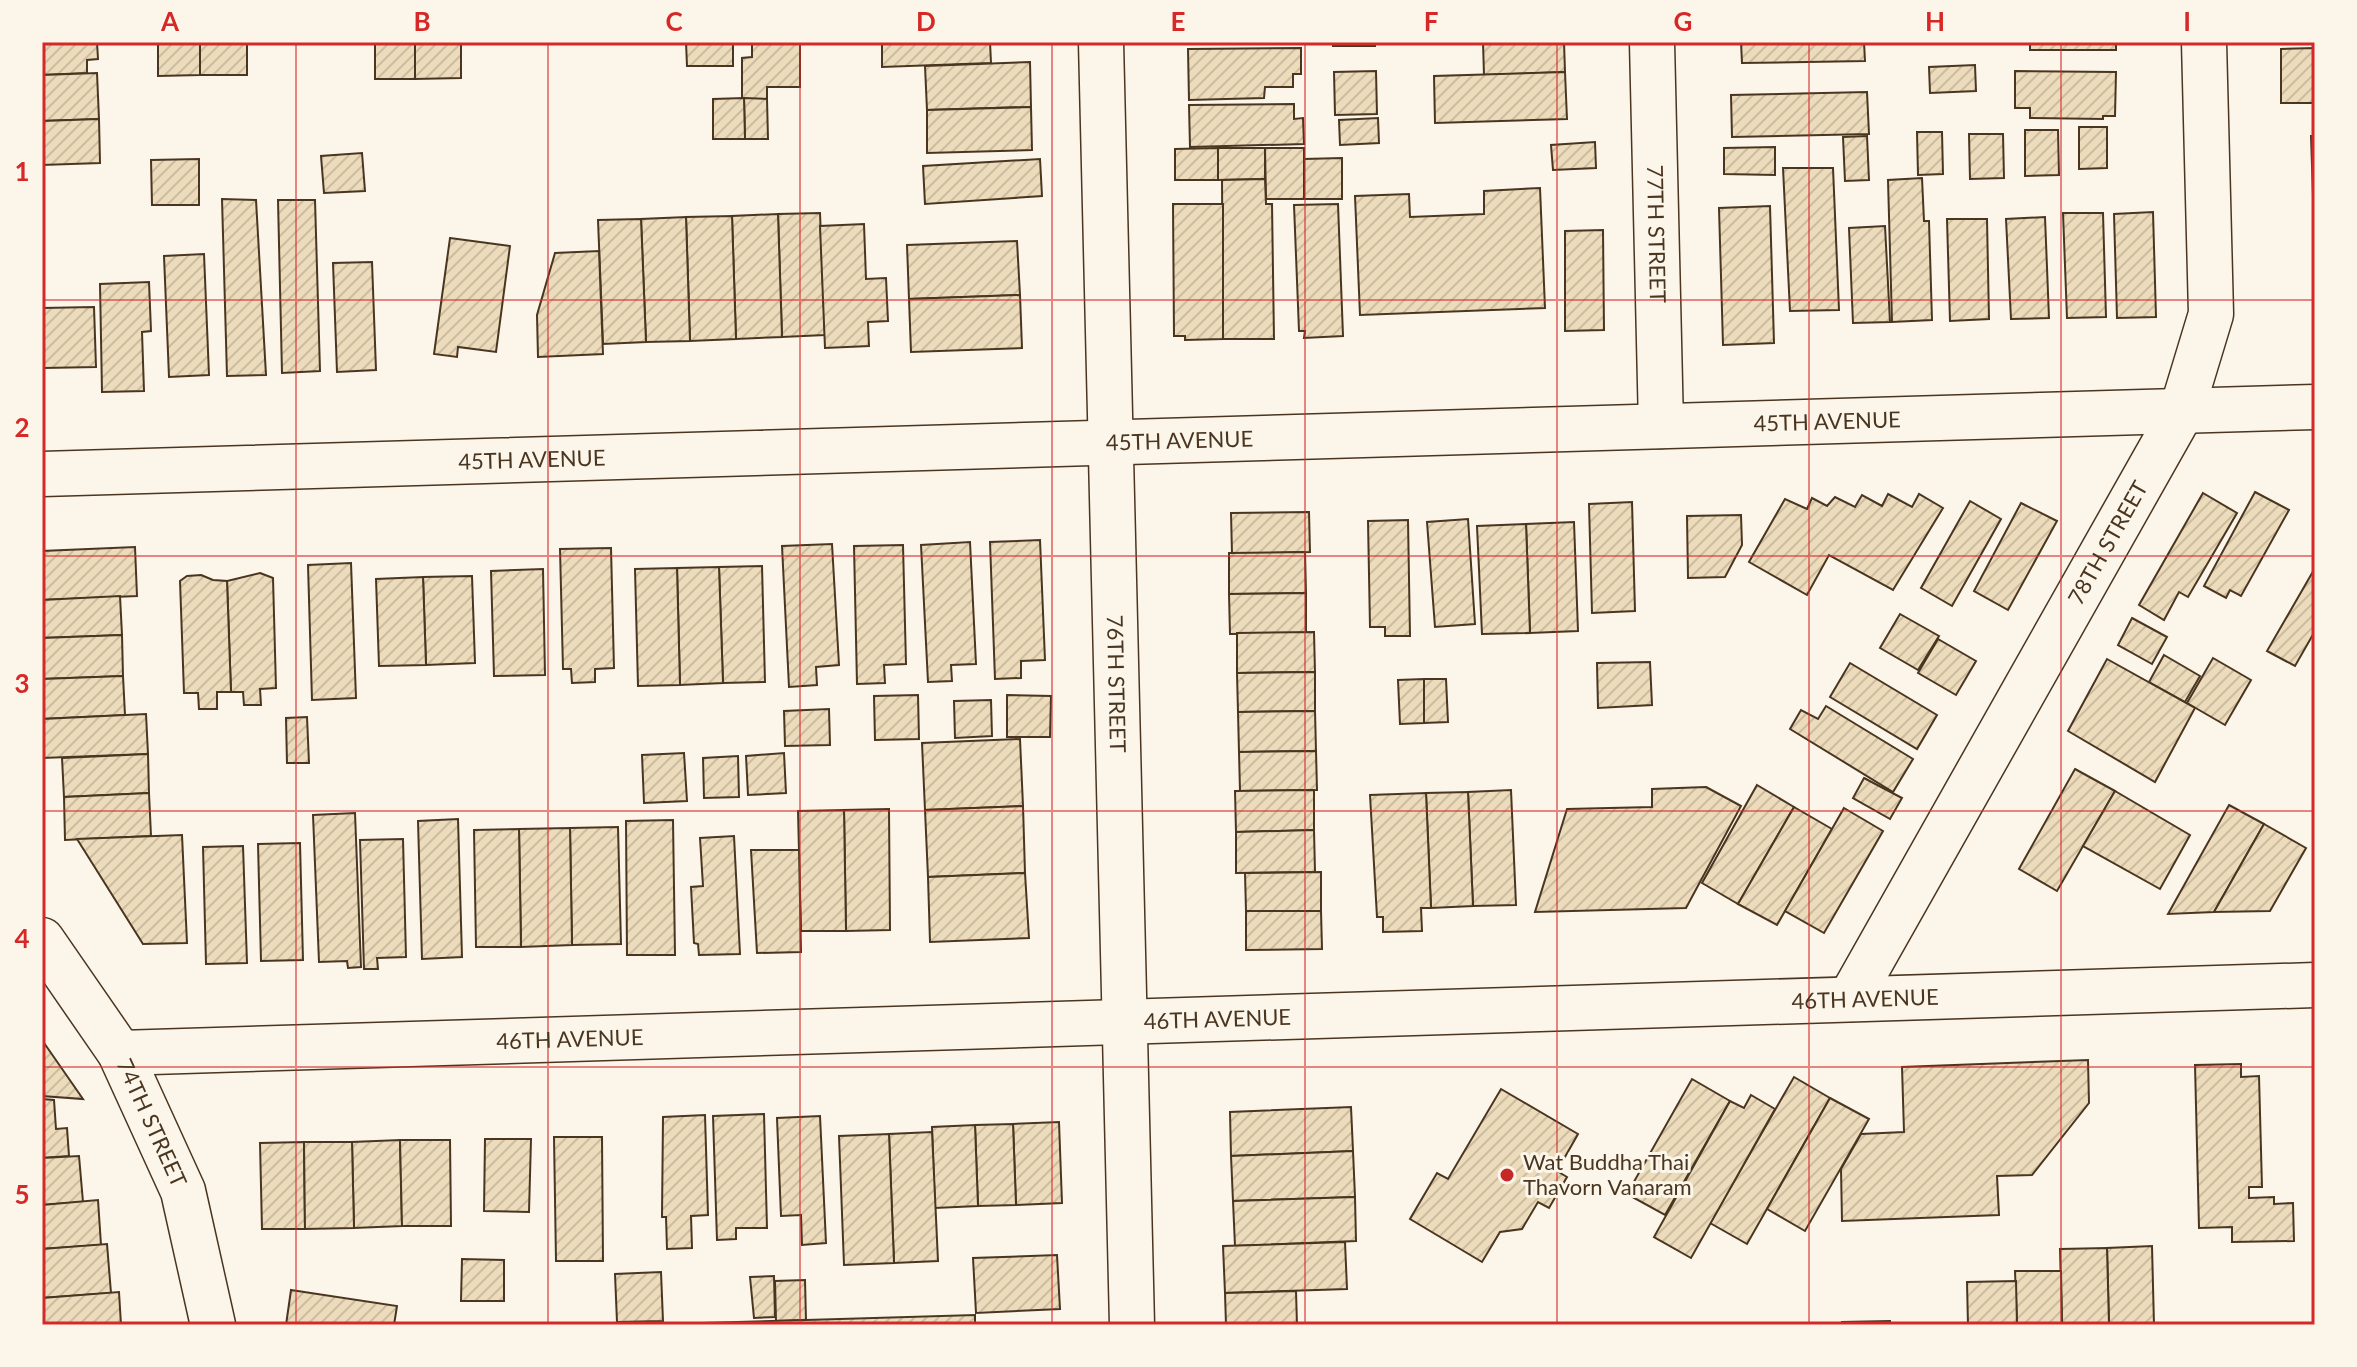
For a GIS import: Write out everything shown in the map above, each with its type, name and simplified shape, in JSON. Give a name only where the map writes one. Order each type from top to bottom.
[{"type":"street","name":"76TH STREET","points":[[1101,42],[1132,1325]]},
{"type":"street","name":"77TH STREET","points":[[1652,42],[1661,426]]},
{"type":"street","name":"78TH STREET","points":[[1850,999],[2181,413],[2211,314],[2204,42]]},
{"type":"street","name":"45TH AVENUE","points":[[42,474],[2315,407]]},
{"type":"street","name":"74TH STREET","points":[[42,940],[120,1053],[183,1191],[213,1325]]},
{"type":"street","name":"46TH AVENUE","points":[[120,1053],[2315,985]]},
{"type":"building","points":[[42,42],[97,42],[98,59],[87,60],[87,73],[42,75]]},
{"type":"building","points":[[158,42],[200,42],[200,75],[158,76]]},
{"type":"building","points":[[200,42],[247,42],[247,75],[200,75]]},
{"type":"building","points":[[375,42],[415,42],[415,79],[375,79]]},
{"type":"building","points":[[415,42],[461,42],[461,78],[415,79]]},
{"type":"building","points":[[686,42],[733,42],[733,66],[687,66]]},
{"type":"building","points":[[752,42],[800,42],[800,87],[767,87],[767,99],[742,99],[742,58],[752,57]]},
{"type":"building","points":[[882,42],[990,42],[991,63],[882,67]]},
{"type":"building","points":[[1333,42],[1375,42],[1375,46],[1333,46]]},
{"type":"building","points":[[1483,42],[1564,42],[1565,72],[1484,75]]},
{"type":"building","points":[[1741,42],[1864,42],[1865,61],[1742,63]]},
{"type":"building","points":[[2030,42],[2116,42],[2116,50],[2030,50]]},
{"type":"building","points":[[1301,48],[1301,74],[1293,74],[1293,87],[1265,87],[1264,98],[1189,100],[1188,49]]},
{"type":"building","points":[[2315,48],[2315,103],[2281,103],[2281,49]]},
{"type":"building","points":[[1030,62],[1031,107],[927,110],[925,66]]},
{"type":"building","points":[[1975,65],[1976,91],[1930,93],[1929,67]]},
{"type":"building","points":[[1376,71],[1377,114],[1335,115],[1334,72]]},
{"type":"building","points":[[2015,71],[2116,72],[2115,116],[2103,116],[2103,119],[2030,118],[2030,108],[2015,108]]},
{"type":"building","points":[[1565,72],[1567,119],[1435,123],[1434,76]]},
{"type":"building","points":[[97,73],[99,119],[42,121],[42,75]]},
{"type":"building","points":[[1867,92],[1869,134],[1732,137],[1731,95]]},
{"type":"building","points":[[744,98],[767,99],[768,139],[745,139]]},
{"type":"building","points":[[744,98],[745,139],[713,139],[713,99]]},
{"type":"building","points":[[1294,104],[1294,119],[1303,118],[1304,144],[1190,147],[1189,105]]},
{"type":"building","points":[[1031,107],[1032,150],[927,153],[927,110]]},
{"type":"building","points":[[1378,118],[1379,143],[1340,145],[1339,120]]},
{"type":"building","points":[[99,119],[100,163],[42,165],[42,121]]},
{"type":"building","points":[[2079,127],[2107,127],[2107,168],[2079,169]]},
{"type":"building","points":[[2025,130],[2058,130],[2059,175],[2025,176]]},
{"type":"building","points":[[1917,132],[1942,132],[1943,174],[1918,175]]},
{"type":"building","points":[[1969,134],[2003,134],[2004,178],[1970,179]]},
{"type":"building","points":[[1867,136],[1869,180],[1845,181],[1843,137]]},
{"type":"building","points":[[2311,136],[2315,136],[2315,195],[2313,195]]},
{"type":"building","points":[[1595,142],[1596,168],[1553,170],[1551,145]]},
{"type":"building","points":[[1775,147],[1775,175],[1724,174],[1724,148]]},
{"type":"building","points":[[1218,148],[1218,180],[1175,180],[1175,149]]},
{"type":"building","points":[[1218,148],[1265,148],[1265,179],[1218,180]]},
{"type":"building","points":[[1265,148],[1304,148],[1304,199],[1266,199]]},
{"type":"building","points":[[362,153],[365,191],[324,193],[321,156]]},
{"type":"building","points":[[1342,158],[1342,199],[1304,199],[1304,159]]},
{"type":"building","points":[[199,159],[199,205],[152,205],[151,160]]},
{"type":"building","points":[[1040,159],[1042,196],[925,204],[923,166]]},
{"type":"building","points":[[1783,168],[1833,168],[1839,310],[1790,311]]},
{"type":"building","points":[[1922,178],[1924,221],[1929,221],[1932,320],[1892,322],[1888,180]]},
{"type":"building","points":[[1265,179],[1266,204],[1272,204],[1274,339],[1223,339],[1222,180]]},
{"type":"building","points":[[1540,188],[1545,308],[1360,315],[1355,196],[1409,194],[1410,217],[1484,214],[1484,191]]},
{"type":"building","points":[[222,199],[256,200],[266,375],[227,376]]},
{"type":"building","points":[[278,200],[315,200],[320,371],[282,373]]},
{"type":"building","points":[[1173,204],[1223,204],[1223,339],[1185,340],[1185,336],[1174,336]]},
{"type":"building","points":[[1338,204],[1343,336],[1304,338],[1305,331],[1299,331],[1294,205]]},
{"type":"building","points":[[1770,206],[1774,343],[1723,345],[1719,208]]},
{"type":"building","points":[[2153,212],[2156,317],[2117,318],[2114,214]]},
{"type":"building","points":[[820,213],[825,335],[782,337],[778,214]]},
{"type":"building","points":[[2063,213],[2103,213],[2106,317],[2067,318]]},
{"type":"building","points":[[778,214],[782,337],[736,339],[732,216]]},
{"type":"building","points":[[732,216],[736,339],[690,341],[686,217]]},
{"type":"building","points":[[686,217],[690,341],[646,342],[641,219]]},
{"type":"building","points":[[2045,217],[2049,318],[2011,319],[2006,219]]},
{"type":"building","points":[[641,219],[646,342],[603,344],[598,220]]},
{"type":"building","points":[[1947,219],[1987,219],[1989,319],[1950,321]]},
{"type":"building","points":[[864,224],[866,279],[886,278],[888,321],[868,322],[869,346],[825,348],[820,226]]},
{"type":"building","points":[[1885,226],[1890,322],[1853,323],[1849,228]]},
{"type":"building","points":[[1603,230],[1604,330],[1565,331],[1565,231]]},
{"type":"building","points":[[450,238],[510,246],[496,352],[458,347],[457,357],[434,354]]},
{"type":"building","points":[[1017,241],[1020,295],[909,299],[907,245]]},
{"type":"building","points":[[599,251],[603,354],[538,357],[537,315],[555,253]]},
{"type":"building","points":[[204,254],[209,375],[169,377],[164,256]]},
{"type":"building","points":[[372,262],[376,370],[337,372],[333,263]]},
{"type":"building","points":[[149,282],[151,331],[142,332],[144,391],[102,392],[100,284]]},
{"type":"building","points":[[1020,295],[1022,348],[911,352],[909,299]]},
{"type":"building","points":[[94,307],[96,367],[44,368],[42,308]]},
{"type":"building","points":[[2255,492],[2289,510],[2241,596],[2230,590],[2226,598],[2204,586]]},
{"type":"building","points":[[2203,493],[2237,513],[2188,597],[2179,592],[2164,620],[2139,605]]},
{"type":"building","points":[[1888,494],[1912,507],[1919,494],[1943,508],[1893,590],[1829,555],[1807,595],[1749,562],[1785,499],[1807,509],[1812,498],[1827,506],[1835,497],[1855,507],[1862,495],[1882,506]]},
{"type":"building","points":[[1970,501],[2001,519],[1952,606],[1921,588]]},
{"type":"building","points":[[1632,502],[1635,611],[1592,613],[1589,504]]},
{"type":"building","points":[[2021,503],[2057,521],[2008,610],[1974,591]]},
{"type":"building","points":[[1309,512],[1310,552],[1232,554],[1231,513]]},
{"type":"building","points":[[1741,515],[1742,545],[1725,577],[1688,578],[1687,516]]},
{"type":"building","points":[[1468,519],[1475,624],[1435,627],[1427,522]]},
{"type":"building","points":[[1408,520],[1410,636],[1385,636],[1385,627],[1370,627],[1368,521]]},
{"type":"building","points":[[1574,522],[1578,631],[1530,633],[1526,524]]},
{"type":"building","points":[[1526,524],[1530,633],[1482,634],[1477,526]]},
{"type":"building","points":[[1040,540],[1045,660],[1021,661],[1021,678],[995,679],[990,542]]},
{"type":"building","points":[[970,542],[976,664],[951,665],[952,681],[928,682],[921,545]]},
{"type":"building","points":[[832,544],[839,665],[816,667],[817,685],[789,687],[782,546]]},
{"type":"building","points":[[903,545],[906,664],[884,665],[885,683],[857,684],[854,546]]},
{"type":"building","points":[[135,547],[137,596],[42,600],[42,551]]},
{"type":"building","points":[[611,548],[614,668],[595,669],[595,682],[572,683],[571,669],[563,669],[560,549]]},
{"type":"building","points":[[1305,552],[1306,593],[1229,594],[1229,553]]},
{"type":"building","points":[[351,563],[356,698],[312,700],[308,565]]},
{"type":"building","points":[[762,566],[765,682],[723,683],[719,567]]},
{"type":"building","points":[[719,567],[723,683],[680,685],[677,568]]},
{"type":"building","points":[[677,568],[680,685],[638,686],[635,569]]},
{"type":"building","points":[[2315,568],[2315,631],[2295,666],[2267,651]]},
{"type":"building","points":[[543,569],[545,675],[494,676],[491,571]]},
{"type":"building","points":[[260,573],[273,578],[276,688],[260,689],[261,705],[244,705],[243,692],[231,692],[227,581]]},
{"type":"building","points":[[201,575],[227,581],[231,692],[217,692],[217,709],[199,709],[198,693],[184,693],[180,581],[187,576]]},
{"type":"building","points":[[472,576],[475,663],[426,665],[423,577]]},
{"type":"building","points":[[423,577],[426,665],[379,666],[376,579]]},
{"type":"building","points":[[1306,593],[1306,633],[1230,634],[1229,594]]},
{"type":"building","points":[[120,596],[122,635],[42,638],[42,600]]},
{"type":"building","points":[[1900,614],[1939,636],[1918,670],[1880,648]]},
{"type":"building","points":[[2132,618],[2167,637],[2152,664],[2118,645]]},
{"type":"building","points":[[1314,632],[1315,672],[1237,673],[1237,633]]},
{"type":"building","points":[[122,635],[123,676],[42,679],[42,638]]},
{"type":"building","points":[[1938,639],[1976,661],[1956,695],[1918,673]]},
{"type":"building","points":[[2164,655],[2200,676],[2185,702],[2149,682]]},
{"type":"building","points":[[2213,658],[2251,680],[2225,725],[2187,703]]},
{"type":"building","points":[[2107,659],[2195,708],[2155,782],[2068,731]]},
{"type":"building","points":[[1650,662],[1652,705],[1598,708],[1597,663]]},
{"type":"building","points":[[1850,663],[1937,715],[1917,749],[1830,697]]},
{"type":"building","points":[[1315,672],[1315,711],[1238,712],[1237,673]]},
{"type":"building","points":[[123,676],[125,715],[42,719],[42,679]]},
{"type":"building","points":[[1424,679],[1446,679],[1448,722],[1424,723]]},
{"type":"building","points":[[1424,679],[1424,723],[1400,724],[1398,680]]},
{"type":"building","points":[[918,695],[919,739],[875,740],[874,696]]},
{"type":"building","points":[[1007,695],[1051,696],[1050,737],[1007,737]]},
{"type":"building","points":[[991,700],[992,736],[955,738],[954,701]]},
{"type":"building","points":[[1826,706],[1913,759],[1893,792],[1790,729],[1801,710],[1818,719]]},
{"type":"building","points":[[829,709],[830,745],[785,746],[784,711]]},
{"type":"building","points":[[1315,711],[1316,751],[1239,752],[1238,712]]},
{"type":"building","points":[[146,714],[148,754],[42,758],[42,719]]},
{"type":"building","points":[[307,717],[309,763],[287,763],[286,718]]},
{"type":"building","points":[[1020,739],[1023,806],[925,810],[922,743]]},
{"type":"building","points":[[1316,751],[1317,790],[1240,791],[1239,752]]},
{"type":"building","points":[[684,753],[687,801],[644,803],[642,755]]},
{"type":"building","points":[[784,753],[786,793],[748,795],[746,756]]},
{"type":"building","points":[[148,754],[149,793],[64,797],[62,758]]},
{"type":"building","points":[[738,756],[739,797],[704,798],[703,758]]},
{"type":"building","points":[[2075,769],[2115,791],[2057,891],[2019,869]]},
{"type":"building","points":[[1864,778],[1902,798],[1890,819],[1853,798]]},
{"type":"building","points":[[1757,785],[1794,807],[1738,904],[1702,883]]},
{"type":"building","points":[[1706,787],[1741,806],[1686,908],[1535,912],[1567,809],[1652,807],[1652,789]]},
{"type":"building","points":[[1314,790],[1314,830],[1236,832],[1235,791]]},
{"type":"building","points":[[1511,790],[1516,905],[1473,906],[1468,792]]},
{"type":"building","points":[[2115,791],[2190,835],[2160,889],[2083,846]]},
{"type":"building","points":[[1468,792],[1473,906],[1431,908],[1426,793]]},
{"type":"building","points":[[149,793],[151,836],[65,840],[64,797]]},
{"type":"building","points":[[1426,793],[1431,908],[1421,908],[1422,931],[1383,932],[1383,917],[1377,917],[1370,795]]},
{"type":"building","points":[[2229,805],[2264,824],[2214,912],[2168,914]]},
{"type":"building","points":[[1023,806],[1025,873],[928,877],[925,810]]},
{"type":"building","points":[[1794,807],[1832,829],[1777,925],[1738,904]]},
{"type":"building","points":[[1844,808],[1883,831],[1824,933],[1785,911]]},
{"type":"building","points":[[889,809],[890,930],[846,931],[844,810]]},
{"type":"building","points":[[844,810],[846,931],[801,931],[798,811]]},
{"type":"building","points":[[355,813],[361,967],[348,968],[347,961],[319,962],[313,815]]},
{"type":"building","points":[[458,819],[462,957],[422,959],[418,821]]},
{"type":"building","points":[[673,820],[675,955],[627,955],[626,821]]},
{"type":"building","points":[[2264,824],[2306,848],[2270,911],[2214,912]]},
{"type":"building","points":[[618,827],[621,944],[572,945],[570,828]]},
{"type":"building","points":[[570,828],[572,945],[521,947],[519,829]]},
{"type":"building","points":[[519,829],[521,947],[476,947],[474,830]]},
{"type":"building","points":[[1314,830],[1315,872],[1236,873],[1236,832]]},
{"type":"building","points":[[182,835],[187,943],[143,944],[77,839]]},
{"type":"building","points":[[734,836],[740,954],[699,955],[698,944],[694,943],[691,887],[703,886],[700,838]]},
{"type":"building","points":[[403,839],[406,957],[377,958],[378,969],[364,969],[360,840]]},
{"type":"building","points":[[300,843],[303,960],[261,961],[258,844]]},
{"type":"building","points":[[243,846],[247,963],[206,964],[203,847]]},
{"type":"building","points":[[751,850],[799,850],[801,952],[757,953]]},
{"type":"building","points":[[1321,872],[1321,911],[1246,911],[1245,873]]},
{"type":"building","points":[[1025,873],[1029,938],[930,942],[928,877]]},
{"type":"building","points":[[1246,911],[1321,911],[1322,949],[1246,950]]},
{"type":"building","points":[[42,1040],[83,1099],[42,1096]]},
{"type":"building","points":[[2088,1060],[2089,1103],[2032,1175],[1997,1176],[1999,1215],[1842,1221],[1841,1169],[1861,1134],[1904,1132],[1902,1067]]},
{"type":"building","points":[[2241,1064],[2241,1077],[2259,1076],[2262,1187],[2249,1187],[2249,1198],[2274,1197],[2274,1204],[2293,1203],[2294,1241],[2232,1242],[2232,1227],[2199,1228],[2195,1065]]},
{"type":"building","points":[[1794,1077],[1830,1098],[1747,1244],[1710,1223]]},
{"type":"building","points":[[1692,1079],[1730,1101],[1665,1215],[1627,1194]]},
{"type":"building","name":"Wat Buddha Thai Thavorn Vanaram","points":[[1501,1089],[1578,1134],[1557,1171],[1567,1177],[1549,1208],[1538,1202],[1522,1229],[1500,1232],[1482,1262],[1410,1219],[1437,1173],[1448,1179]]},
{"type":"building","points":[[1751,1095],[1775,1109],[1691,1258],[1654,1237],[1730,1101],[1744,1108]]},
{"type":"building","points":[[1830,1098],[1869,1119],[1805,1231],[1767,1209]]},
{"type":"building","points":[[42,1099],[54,1100],[56,1129],[67,1128],[69,1156],[42,1158]]},
{"type":"building","points":[[1351,1107],[1353,1151],[1231,1156],[1230,1112]]},
{"type":"building","points":[[764,1114],[767,1228],[736,1228],[736,1239],[717,1240],[713,1116]]},
{"type":"building","points":[[705,1115],[708,1215],[691,1216],[692,1248],[667,1249],[666,1217],[662,1217],[663,1117]]},
{"type":"building","points":[[820,1116],[826,1243],[802,1245],[801,1215],[781,1216],[777,1118]]},
{"type":"building","points":[[1059,1122],[1062,1203],[1016,1205],[1013,1124]]},
{"type":"building","points":[[1013,1124],[1016,1205],[978,1206],[975,1125]]},
{"type":"building","points":[[975,1125],[978,1206],[935,1208],[932,1127]]},
{"type":"building","points":[[932,1132],[938,1261],[894,1263],[889,1134]]},
{"type":"building","points":[[889,1134],[894,1263],[844,1265],[839,1136]]},
{"type":"building","points":[[554,1137],[602,1137],[603,1261],[556,1261]]},
{"type":"building","points":[[485,1139],[531,1139],[529,1212],[484,1211]]},
{"type":"building","points":[[400,1140],[402,1226],[354,1228],[352,1142]]},
{"type":"building","points":[[400,1140],[450,1140],[451,1226],[402,1226]]},
{"type":"building","points":[[304,1142],[305,1229],[262,1229],[260,1143]]},
{"type":"building","points":[[304,1142],[352,1142],[354,1228],[305,1229]]},
{"type":"building","points":[[1353,1151],[1355,1197],[1233,1201],[1231,1156]]},
{"type":"building","points":[[79,1156],[83,1202],[42,1205],[42,1158]]},
{"type":"building","points":[[1355,1197],[1356,1241],[1235,1246],[1233,1201]]},
{"type":"building","points":[[98,1200],[101,1245],[42,1249],[42,1205]]},
{"type":"building","points":[[1345,1242],[1347,1289],[1225,1293],[1223,1246]]},
{"type":"building","points":[[107,1244],[111,1293],[42,1298],[42,1249]]},
{"type":"building","points":[[2152,1246],[2154,1325],[2109,1325],[2107,1248]]},
{"type":"building","points":[[2107,1248],[2109,1325],[2062,1325],[2060,1249]]},
{"type":"building","points":[[1057,1255],[1060,1309],[976,1313],[973,1258]]},
{"type":"building","points":[[462,1259],[504,1260],[504,1301],[461,1301]]},
{"type":"building","points":[[2015,1271],[2061,1271],[2062,1325],[2017,1325]]},
{"type":"building","points":[[661,1272],[663,1321],[617,1322],[615,1274]]},
{"type":"building","points":[[774,1276],[775,1317],[754,1318],[750,1277]]},
{"type":"building","points":[[805,1280],[806,1320],[776,1321],[775,1281]]},
{"type":"building","points":[[2016,1281],[2017,1325],[1968,1325],[1967,1282]]},
{"type":"building","points":[[291,1290],[397,1306],[394,1325],[286,1325]]},
{"type":"building","points":[[1296,1291],[1297,1325],[1226,1325],[1225,1293]]},
{"type":"building","points":[[119,1292],[121,1325],[42,1325],[42,1298]]},
{"type":"building","points":[[975,1315],[975,1325],[631,1325],[806,1320]]},
{"type":"building","points":[[1890,1321],[1890,1325],[1842,1325],[1842,1322]]},
{"type":"place","name":"Wat Buddha Thai Thavorn Vanaram","points":[[1507,1175]]}]
